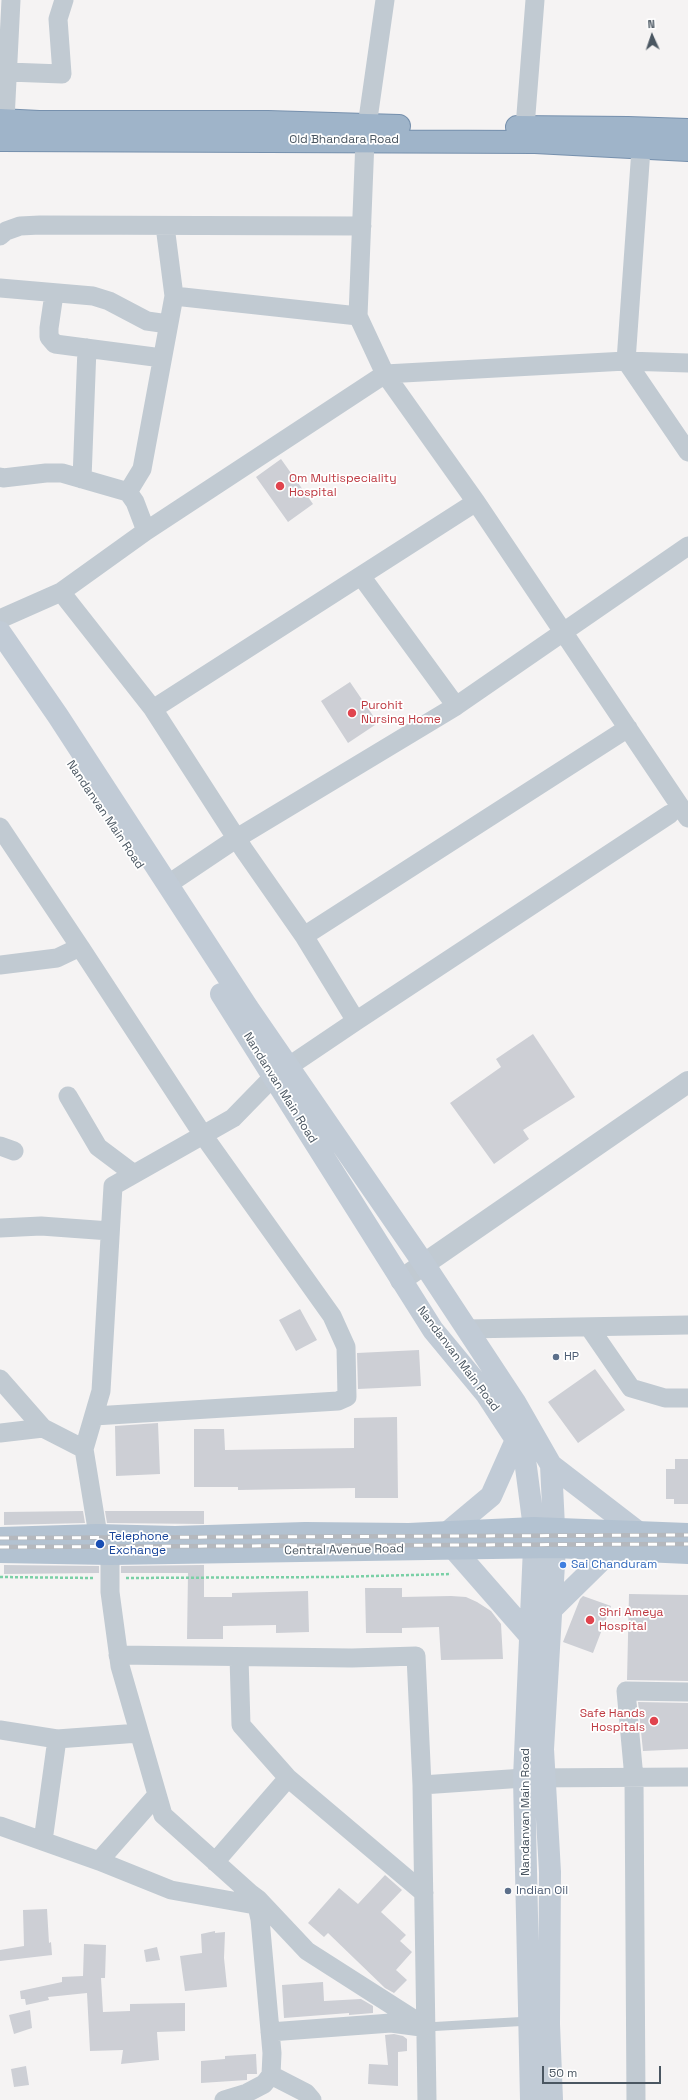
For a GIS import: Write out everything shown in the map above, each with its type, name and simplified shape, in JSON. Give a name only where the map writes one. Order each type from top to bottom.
[{"type":"highway","name":"Old Bhandara Road","points":[[2,127],[366,133],[641,148],[685,140]]},
{"type":"highway","points":[[366,133],[525,127],[685,140]]},
{"type":"main road","points":[[0,632],[58,716],[248,1008],[281,1072],[424,1264],[515,1402],[550,1465],[638,1532]]},
{"type":"main road","name":"Nandanvan Main Road","points":[[0,656],[158,894],[281,1072],[402,1280],[433,1330],[486,1394],[524,1452],[544,1538],[530,1636],[524,1778],[530,2021],[530,2100]]},
{"type":"main road","points":[[450,1540],[491,1496],[516,1440]]},
{"type":"main road","points":[[550,1465],[544,1538],[551,1610],[543,1749],[550,1872],[549,2024],[552,2100]]},
{"type":"main road","points":[[0,1538],[98,1535],[175,1537],[304,1533],[450,1540],[544,1538],[638,1532],[688,1534]]},
{"type":"main road","points":[[544,1538],[612,1550],[688,1553]]},
{"type":"main road","points":[[450,1540],[475,1573],[530,1636]]},
{"type":"main road","name":"Central Avenue Road","points":[[0,1552],[110,1554],[450,1540]]},
{"type":"main road","points":[[551,1610],[612,1550]]},
{"type":"street","points":[[2,127],[8,72],[11,0]]},
{"type":"street","points":[[8,72],[62,74],[58,19],[64,0]]},
{"type":"street","points":[[224,2100],[253,2090],[264,2084],[271,2075],[270,2032],[260,1919],[252,1899],[215,1862],[163,1815],[118,1655],[110,1592],[110,1554],[98,1535],[84,1449],[101,1392],[113,1186],[233,1118],[281,1072],[356,1021],[682,809],[476,502],[385,374],[358,316],[366,133],[385,0]]},
{"type":"street","points":[[525,127],[535,0]]},
{"type":"street","points":[[641,148],[626,362],[688,452]]},
{"type":"street","points":[[0,236],[6,231],[20,226],[362,226]]},
{"type":"street","points":[[128,492],[142,469],[174,296],[166,226]]},
{"type":"street","points":[[0,288],[54,294],[93,296],[109,301],[147,321],[168,324]]},
{"type":"street","points":[[54,294],[48,328],[49,337],[55,344],[162,358]]},
{"type":"street","points":[[174,296],[358,316]]},
{"type":"street","points":[[82,479],[87,348]]},
{"type":"street","points":[[0,619],[61,592],[146,531],[385,374],[626,362],[688,363]]},
{"type":"street","points":[[0,477],[18,478],[51,473],[62,473],[128,492],[135,502],[146,531]]},
{"type":"street","points":[[153,709],[476,502]]},
{"type":"street","points":[[167,885],[237,838],[456,706],[688,546]]},
{"type":"street","points":[[361,576],[456,706]]},
{"type":"street","points":[[61,592],[153,709],[237,838],[304,936],[356,1021]]},
{"type":"street","points":[[304,936],[628,728]]},
{"type":"street","points":[[0,827],[80,947],[202,1136],[332,1316],[346,1347],[347,1397],[338,1401],[94,1416]]},
{"type":"street","points":[[0,965],[57,958],[80,947]]},
{"type":"street","points":[[402,1280],[688,1082]]},
{"type":"street","points":[[68,1096],[98,1147],[134,1174]]},
{"type":"street","points":[[0,1228],[41,1226],[110,1231]]},
{"type":"street","points":[[466,1329],[688,1325]]},
{"type":"street","points":[[589,1327],[631,1388],[665,1398],[688,1398]]},
{"type":"street","points":[[0,1379],[43,1428],[84,1449]]},
{"type":"street","points":[[0,1433],[43,1428]]},
{"type":"street","points":[[118,1655],[352,1658],[416,1656],[422,1785],[427,2100]]},
{"type":"street","points":[[239,1657],[241,1725],[288,1778],[424,1892]]},
{"type":"street","points":[[636,2100],[634,1778],[626,1691],[688,1692]]},
{"type":"street","points":[[0,1730],[57,1739],[139,1733]]},
{"type":"street","points":[[44,1842],[57,1739]]},
{"type":"street","points":[[422,1785],[524,1778],[688,1777]]},
{"type":"street","points":[[215,1862],[288,1778]]},
{"type":"street","points":[[99,1861],[157,1795]]},
{"type":"street","points":[[0,1826],[99,1861],[171,1890],[258,1899],[307,1952],[426,2027]]},
{"type":"street","points":[[270,2032],[391,2023],[426,2027]]},
{"type":"street","points":[[271,2075],[306,2093],[312,2100]]},
{"type":"lane","points":[[426,2027],[530,2021]]},
{"type":"path","points":[[0,1577],[335,1577],[475,1573]]},
{"type":"building","points":[[281,459],[313,504],[288,522],[256,477]]},
{"type":"building","points":[[350,682],[378,723],[348,743],[321,701]]},
{"type":"building","points":[[533,1034],[575,1097],[523,1130],[529,1139],[494,1164],[450,1103],[501,1067],[496,1059]]},
{"type":"building","points":[[300,1309],[317,1340],[296,1351],[279,1320]]},
{"type":"building","points":[[419,1350],[421,1386],[358,1389],[357,1353]]},
{"type":"building","points":[[595,1369],[625,1410],[578,1443],[548,1402]]},
{"type":"building","points":[[397,1417],[398,1498],[355,1498],[355,1488],[238,1490],[238,1487],[194,1487],[194,1429],[224,1429],[225,1450],[354,1448],[354,1418]]},
{"type":"building","points":[[158,1423],[160,1474],[116,1476],[115,1426]]},
{"type":"building","points":[[675,1459],[688,1459],[688,1504],[674,1504],[674,1499],[666,1499],[666,1469],[675,1469]]},
{"type":"building","points":[[83,1511],[85,1523],[4,1525],[4,1512]]},
{"type":"building","points":[[105,1511],[204,1511],[204,1524],[107,1523]]},
{"type":"building","points":[[4,1565],[99,1566],[99,1573],[4,1574]]},
{"type":"building","points":[[204,1565],[204,1597],[232,1597],[232,1593],[308,1591],[309,1632],[276,1633],[276,1625],[223,1626],[223,1639],[187,1639],[188,1573],[121,1573],[121,1566]]},
{"type":"building","points":[[365,1588],[402,1588],[402,1597],[466,1597],[477,1602],[491,1611],[501,1624],[503,1659],[441,1660],[439,1627],[402,1628],[402,1633],[366,1633]]},
{"type":"building","points":[[629,1594],[688,1595],[688,1681],[627,1680]]},
{"type":"building","points":[[583,1596],[611,1606],[593,1653],[563,1642],[580,1599]]},
{"type":"building","points":[[638,1702],[688,1703],[688,1749],[643,1751]]},
{"type":"building","points":[[385,1875],[402,1890],[381,1912],[406,1935],[400,1941],[412,1952],[396,1970],[407,1980],[394,1993],[385,1988],[328,1933],[324,1937],[308,1923],[339,1888],[358,1904]]},
{"type":"building","points":[[47,1909],[49,1943],[51,1942],[52,1955],[0,1961],[0,1950],[24,1946],[23,1910]]},
{"type":"building","points":[[215,1931],[215,1933],[225,1932],[224,1958],[227,1987],[185,1991],[180,1956],[202,1953],[201,1934]]},
{"type":"building","points":[[84,1944],[106,1945],[105,1978],[101,1978],[103,2012],[130,2011],[130,2004],[185,2003],[185,2031],[157,2032],[159,2060],[121,2064],[123,2050],[90,2051],[87,1993],[48,1997],[49,2000],[26,2005],[25,1999],[21,1999],[20,1991],[62,1982],[62,1977],[83,1976]]},
{"type":"building","points":[[157,1947],[160,1960],[146,1962],[144,1950]]},
{"type":"building","points":[[323,1982],[324,2001],[361,1999],[373,2006],[373,2013],[349,2015],[349,2013],[284,2018],[282,1985]]},
{"type":"building","points":[[30,2010],[32,2028],[14,2034],[9,2015]]},
{"type":"building","points":[[394,2034],[403,2036],[407,2039],[407,2051],[398,2052],[398,2086],[368,2084],[369,2064],[388,2065],[385,2035]]},
{"type":"building","points":[[256,2054],[257,2074],[247,2074],[247,2080],[201,2083],[201,2061],[225,2059],[225,2056]]},
{"type":"building","points":[[26,2066],[29,2085],[14,2087],[11,2069]]},
{"type":"railway","points":[[0,1538],[688,1535]]},
{"type":"railway","points":[[0,1547],[688,1544]]},
{"type":"place","name":"Om Multispeciality Hospital","points":[[280,486]]},
{"type":"place","name":"Purohit Nursing Home","points":[[352,713]]},
{"type":"place","name":"HP","points":[[556,1357]]},
{"type":"place","name":"Telephone Exchange","points":[[100,1544]]},
{"type":"place","name":"Sai Chanduram","points":[[563,1565]]},
{"type":"place","name":"Shri Ameya Hospital","points":[[590,1620]]},
{"type":"place","name":"Safe Hands Hospitals","points":[[654,1721]]},
{"type":"place","name":"Indian Oil","points":[[508,1891]]}]
